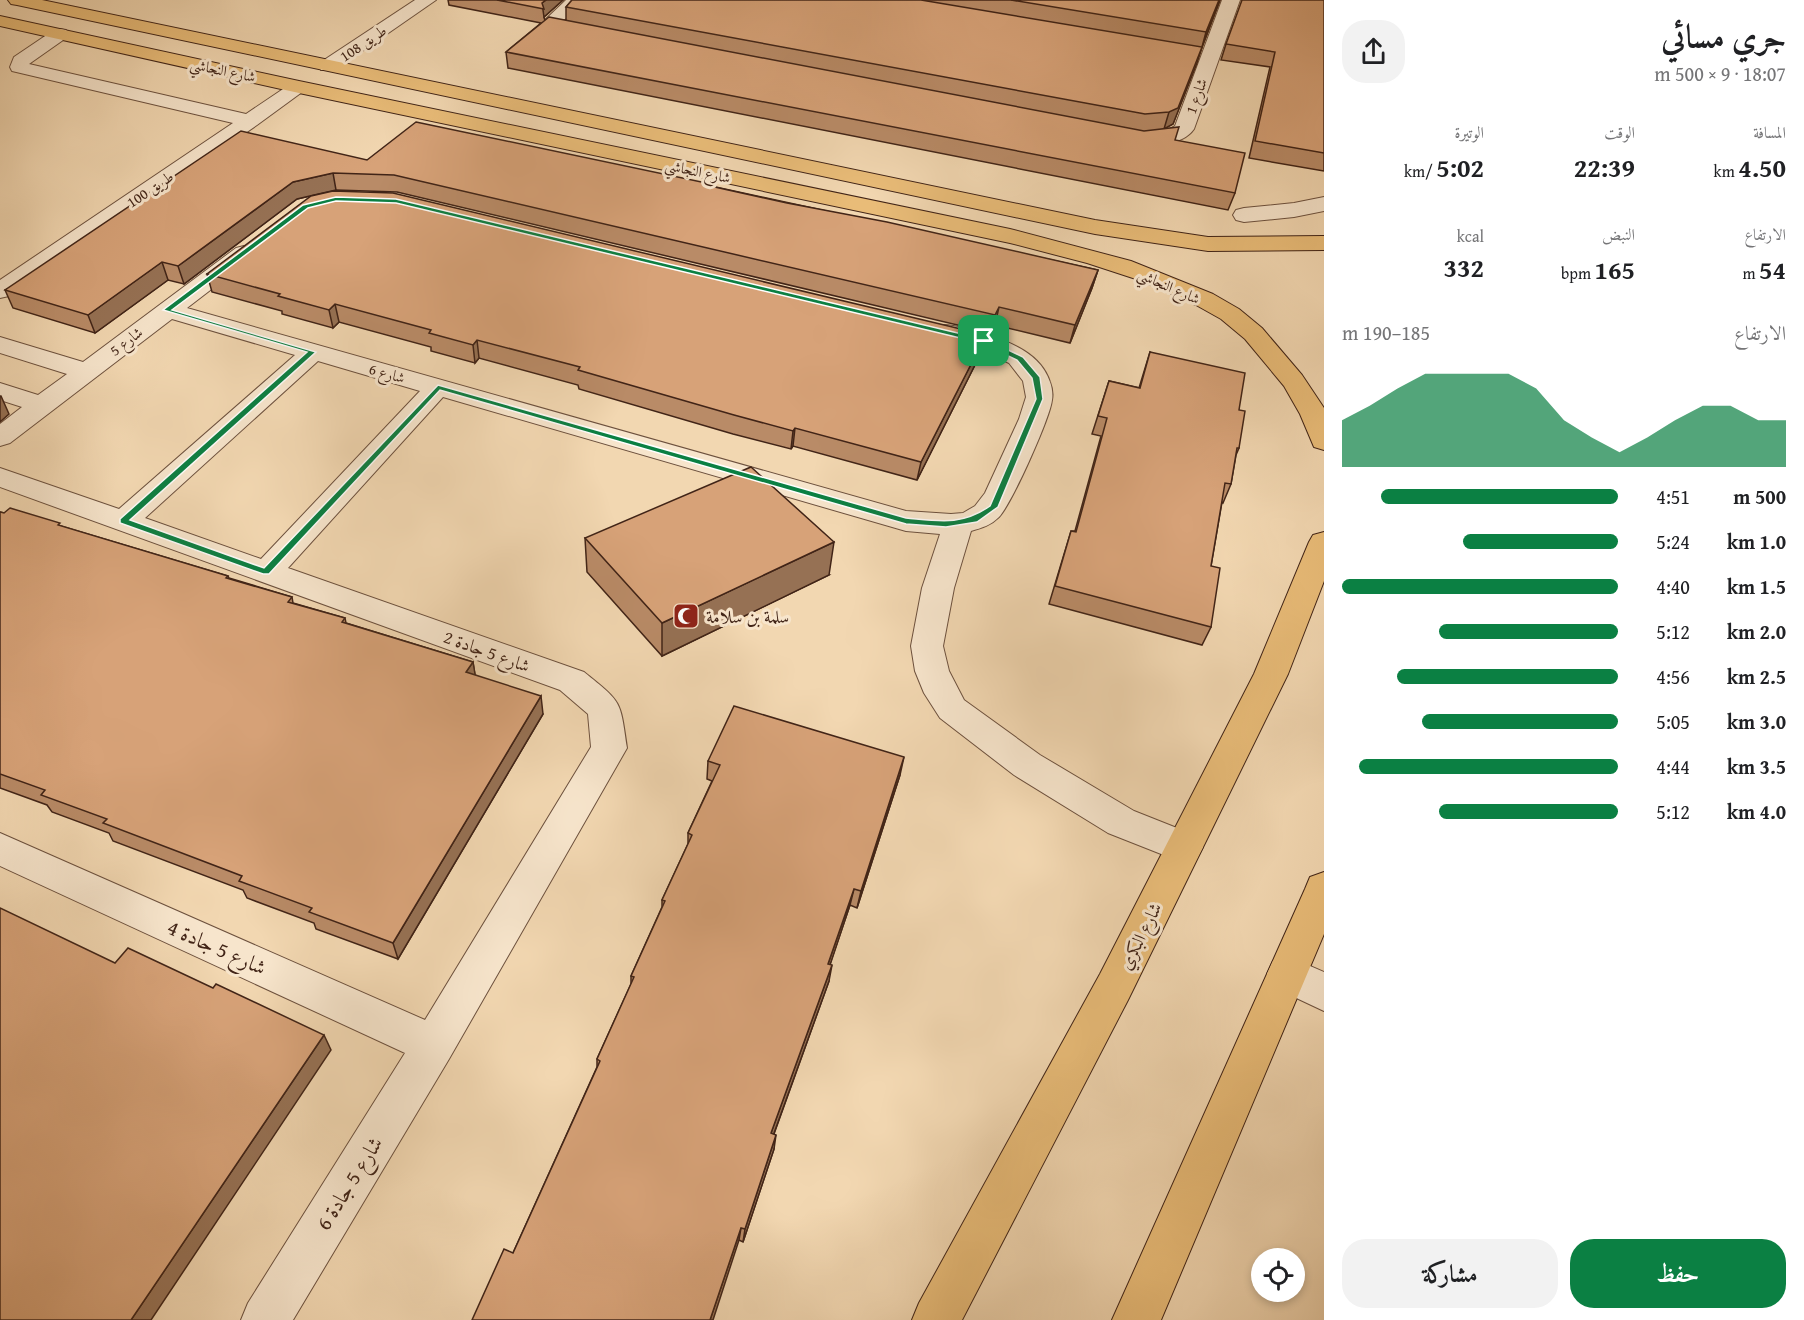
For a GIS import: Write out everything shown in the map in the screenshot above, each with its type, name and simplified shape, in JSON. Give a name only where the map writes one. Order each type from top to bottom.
[{"type":"main road","name":"شارع النجاشي","points":[[18,0],[1106,229],[1208,244],[1324,243]]},
{"type":"main road","name":"شارع النجاشي","points":[[0,21],[299,87],[1042,244],[1116,262],[1178,288],[1231,315],[1268,349],[1300,390],[1321,429],[1324,441]]},
{"type":"main road","points":[[713,174],[736,171],[746,165],[745,159],[736,152]]},
{"type":"main road","name":"شارع البكري","points":[[936,1320],[1114,987],[1271,674],[1324,542]]},
{"type":"main road","points":[[1136,1320],[1305,983],[1324,889]]},
{"type":"street","name":"طريق 108","points":[[328,66],[427,0]]},
{"type":"street","points":[[576,0],[557,15],[554,20],[555,24],[571,31],[606,38]]},
{"type":"street","name":"شارع 1","points":[[1117,135],[1140,139],[1170,137],[1184,129],[1231,0]]},
{"type":"street","points":[[60,34],[21,61],[19,67],[250,121]]},
{"type":"street","points":[[1187,53],[1210,57]]},
{"type":"street","name":"طريق 100","points":[[0,291],[299,87]]},
{"type":"street","points":[[1244,215],[1294,210],[1324,204]]},
{"type":"street","points":[[167,310],[259,241]]},
{"type":"street","name":"شارع 6","points":[[167,310],[906,521],[946,524],[977,519],[993,507],[1040,399],[1036,377],[1020,358],[984,341],[915,325]]},
{"type":"street","name":"شارع 5","points":[[0,436],[167,310]]},
{"type":"street","points":[[0,345],[85,371]]},
{"type":"street","points":[[123,521],[313,352]]},
{"type":"street","points":[[266,572],[438,387]]},
{"type":"street","points":[[0,391],[41,405]]},
{"type":"street","name":"شارع 5 جادة 2","points":[[0,477],[572,681],[604,708],[609,748],[434,1045]]},
{"type":"street","points":[[959,522],[938,588],[927,646],[932,671],[941,693],[952,710],[1027,765],[1121,822],[1184,847]]},
{"type":"street","name":"شارع 5 جادة 4","points":[[0,849],[434,1045]]},
{"type":"street","name":"شارع 5 جادة 6","points":[[265,1320],[434,1045]]},
{"type":"building","points":[[497,0],[546,0],[542,3],[544,9]]},
{"type":"building","points":[[572,0],[921,0],[1202,47],[1178,108],[1169,112],[1145,114],[566,7]]},
{"type":"building","points":[[1011,0],[1219,0],[1206,32]]},
{"type":"building","points":[[1242,0],[1324,0],[1324,153],[1255,141],[1275,52],[1226,44]]},
{"type":"building","points":[[549,17],[1144,131],[1179,127],[1175,140],[1245,153],[1235,193],[506,52]]},
{"type":"building","points":[[416,122],[711,184],[710,186],[787,203],[887,222],[1098,270],[1075,325],[999,307],[995,315],[394,175],[333,173],[293,182],[178,266],[162,262],[88,315],[5,290],[241,131],[367,160]]},
{"type":"building","points":[[333,191],[393,193],[986,335],[921,462],[795,428],[793,431],[734,415],[578,370],[580,367],[477,340],[473,345],[429,333],[431,330],[335,304],[329,310],[207,274],[311,196]]},
{"type":"building","points":[[1150,352],[1245,373],[1239,410],[1245,411],[1239,448],[1237,448],[1231,484],[1225,483],[1211,566],[1220,568],[1211,627],[1055,586],[1071,531],[1076,532],[1107,418],[1098,416],[1109,381],[1140,388]]},
{"type":"building","name":"سلمة بن سلامة","points":[[751,467],[834,542],[662,623],[585,538]]},
{"type":"building","points":[[10,508],[292,597],[288,602],[345,618],[342,622],[473,662],[466,672],[541,696],[393,943],[309,912],[312,908],[239,881],[242,876],[103,823],[107,819],[41,795],[45,790],[0,774],[0,512],[4,513]]},
{"type":"building","points":[[734,706],[904,757],[861,891],[854,889],[828,964],[832,965],[771,1133],[776,1135],[745,1229],[741,1228],[710,1320],[472,1320],[504,1249],[513,1253],[600,1061],[597,1059],[634,977],[631,976],[665,901],[662,900],[692,835],[688,833],[720,765],[708,761]]},
{"type":"building","points":[[0,908],[115,963],[128,948],[213,988],[216,984],[324,1035],[131,1320],[0,1320]]},
{"type":"place","name":"سلمة بن سلامة","points":[[686,616]]},
{"type":"route","points":[[362,198],[396,201],[984,341],[1020,358],[1036,377],[1040,399],[993,507],[977,519],[946,524],[906,521],[438,387],[266,572],[123,521],[313,352],[167,310],[306,206],[336,199],[362,198]]}]
